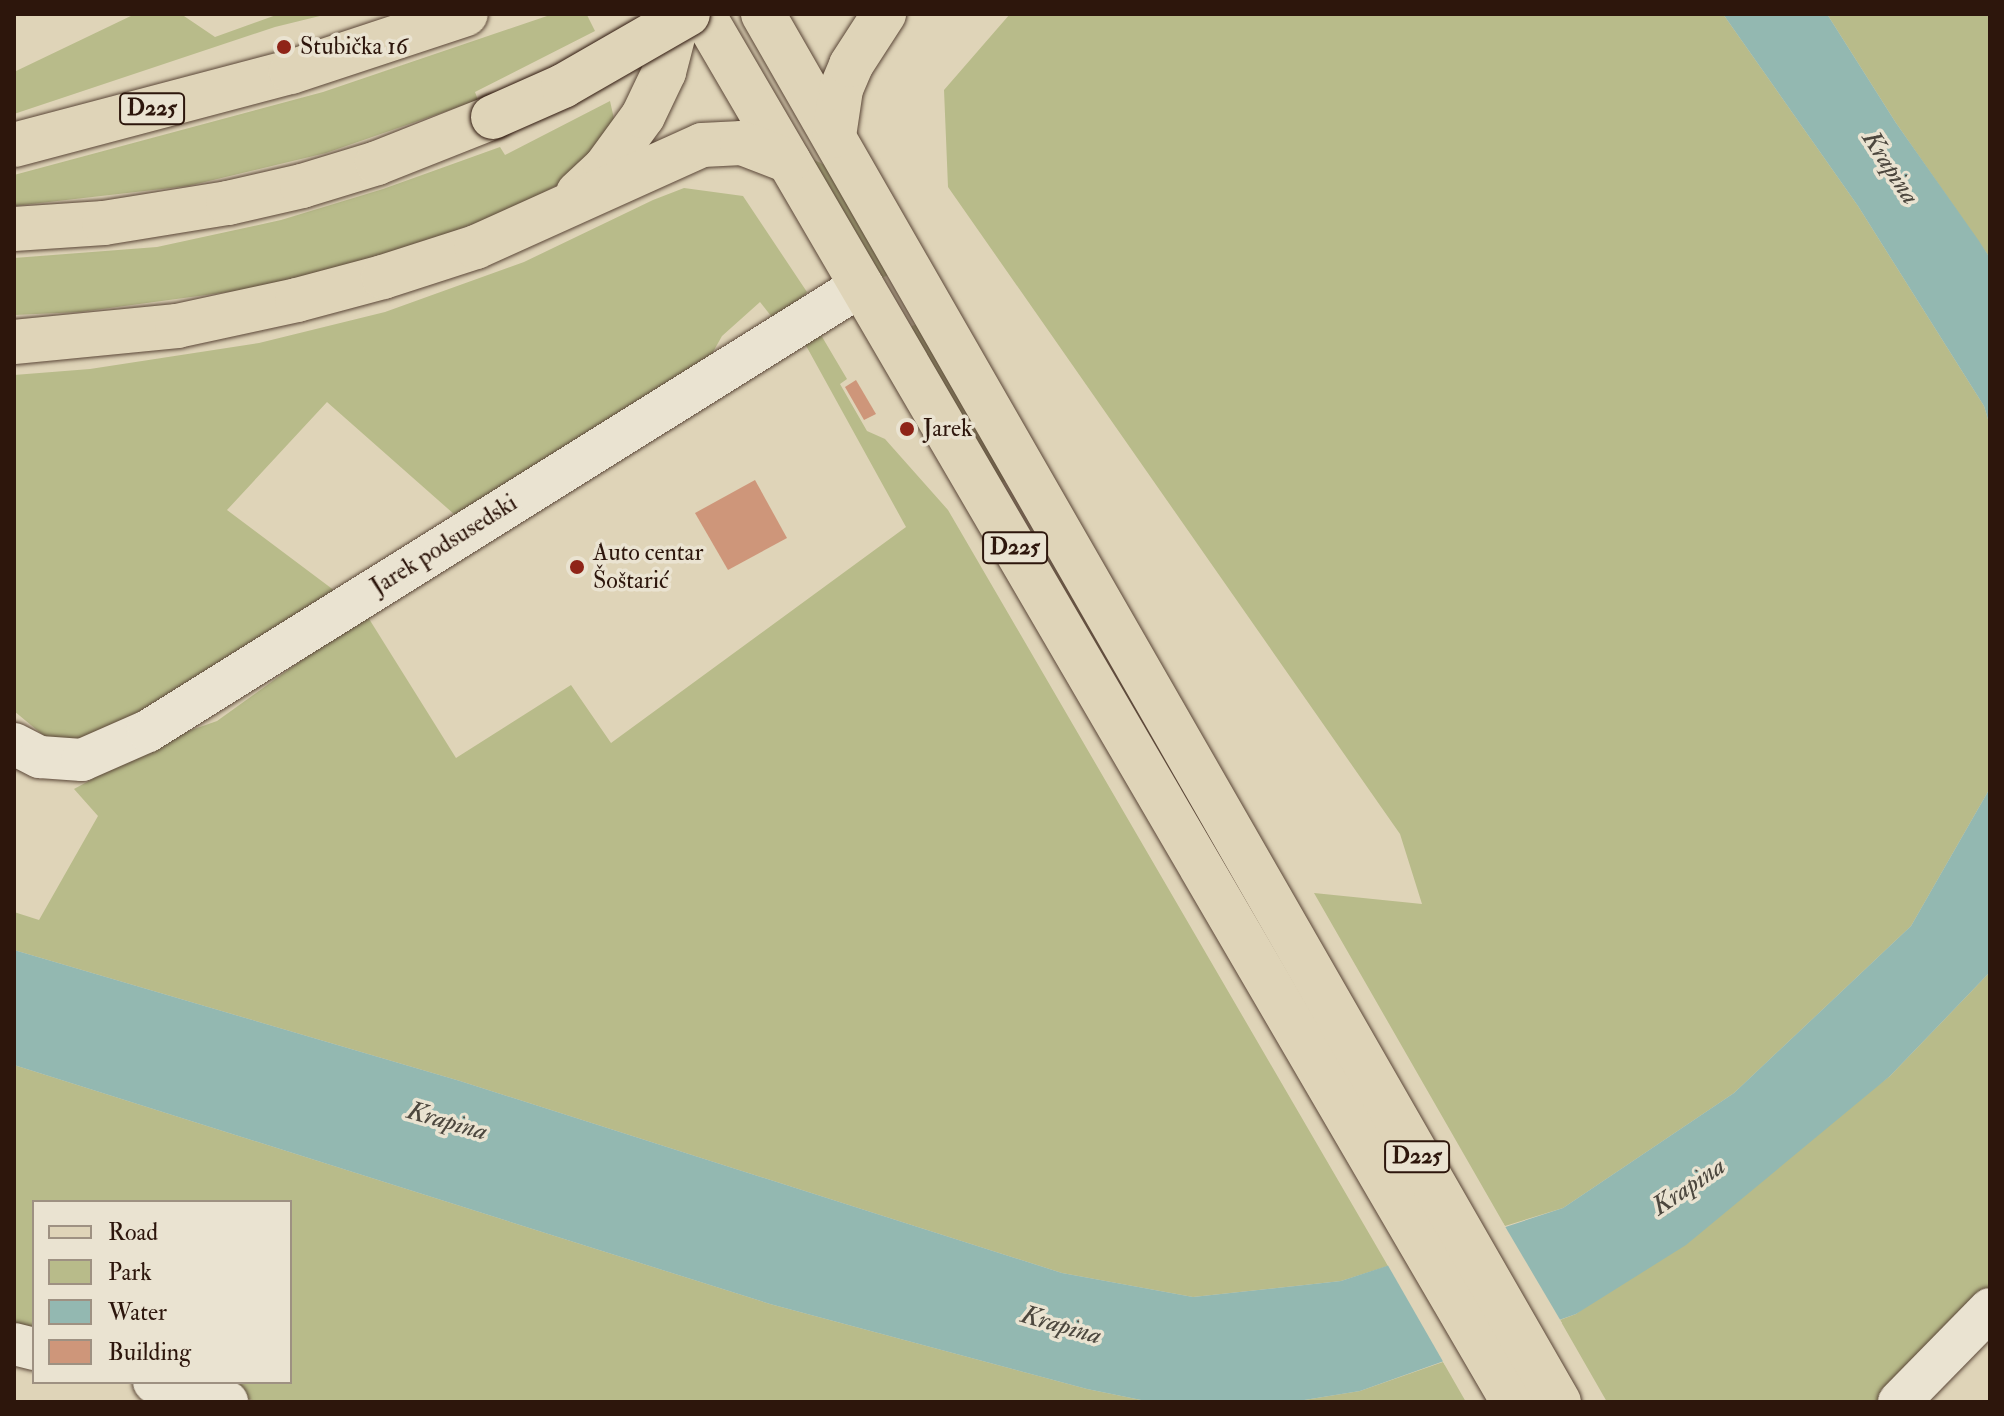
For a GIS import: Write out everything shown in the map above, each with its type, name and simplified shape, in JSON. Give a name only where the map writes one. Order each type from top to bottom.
[{"type":"main road","name":"D225","points":[[14,145],[291,72],[466,14]]},
{"type":"main road","points":[[762,14],[767,73],[785,154]]},
{"type":"main road","points":[[762,14],[834,136]]},
{"type":"main road","points":[[834,136],[841,89],[851,65],[884,14]]},
{"type":"main road","name":"D225","points":[[689,19],[767,73],[834,136],[1259,923],[1513,1402]]},
{"type":"main road","points":[[689,19],[785,154]]},
{"type":"main road","points":[[14,229],[104,223],[258,196],[377,163],[563,86],[689,19]]},
{"type":"main road","points":[[556,214],[605,168],[643,116],[689,19]]},
{"type":"main road","points":[[14,342],[177,326],[297,300],[476,247],[556,214],[702,145],[742,143],[785,154]]},
{"type":"main road","name":"D225","points":[[785,154],[862,285],[1559,1402]]},
{"type":"lane","name":"Jarek podsusedski","points":[[14,744],[40,757],[82,760],[148,731],[862,285]]},
{"type":"lane","points":[[1899,1402],[1990,1309]]},
{"type":"lane","points":[[161,1384],[227,1402]]},
{"type":"green space","points":[[135,14],[181,14],[215,37],[279,14],[328,14],[275,27],[14,114],[14,72]]},
{"type":"green space","points":[[1010,14],[1723,14],[1858,206],[1984,406],[1990,426],[1990,788],[1911,926],[1734,1093],[1563,1208],[1505,1226],[1314,893],[1422,904],[1400,834],[948,187],[944,90]]},
{"type":"green space","points":[[1827,14],[1990,14],[1990,258],[1896,123]]},
{"type":"green space","points":[[550,15],[587,15],[595,31],[475,92],[478,100],[326,153],[188,186],[14,206],[14,175],[323,92]]},
{"type":"green space","points":[[610,101],[617,132],[572,177],[511,210],[374,261],[258,288],[80,312],[14,315],[14,258],[157,247],[281,220],[383,189],[500,147],[505,155]]},
{"type":"green space","points":[[812,159],[829,167],[891,274],[879,279]]},
{"type":"green space","points":[[684,188],[743,196],[807,292],[788,315],[775,321],[760,302],[722,336],[708,361],[455,515],[327,402],[227,510],[339,594],[105,738],[49,740],[14,711],[14,375],[90,369],[259,343],[385,312],[524,262]]},
{"type":"green space","points":[[917,324],[1008,480],[998,484],[911,331],[912,326]]},
{"type":"green space","points":[[821,335],[847,379],[840,384],[867,431],[885,439],[948,510],[1388,1266],[1341,1281],[1193,1297],[1062,1273],[460,1081],[14,950],[14,912],[39,920],[98,816],[74,789],[166,739],[217,721],[366,614],[456,758],[571,685],[611,743],[906,527],[804,342]]},
{"type":"green space","points":[[1990,972],[1990,1292],[1877,1402],[1607,1402],[1560,1320],[1576,1314],[1890,1076]]},
{"type":"green space","points":[[14,1065],[770,1304],[1087,1389],[1151,1402],[260,1402],[192,1384],[292,1384],[292,1200],[32,1200],[32,1342],[14,1337]]},
{"type":"green space","points":[[1443,1362],[1466,1402],[1292,1402],[1360,1391]]},
{"type":"water","name":"Krapina","points":[[1723,14],[1827,14],[1896,123],[1979,241],[1990,258],[1990,426],[1984,406],[1858,206]]},
{"type":"water","name":"Krapina","points":[[1990,788],[1990,972],[1890,1076],[1686,1245],[1576,1314],[1360,1391],[1292,1402],[1151,1402],[1087,1389],[770,1304],[14,1065],[14,950],[460,1081],[1062,1273],[1193,1297],[1341,1281],[1563,1208],[1734,1093],[1911,926]]},
{"type":"pier","points":[[1503,1223],[1562,1323],[1445,1365],[1386,1262]]},
{"type":"building","points":[[856,380],[876,414],[864,420],[845,387]]},
{"type":"building","points":[[755,480],[787,538],[728,570],[695,513]]},
{"type":"place","name":"Stubička 16","points":[[284,47]]},
{"type":"place","name":"Jarek","points":[[907,429]]},
{"type":"place","name":"Auto centar Šoštarić","points":[[577,567]]}]
